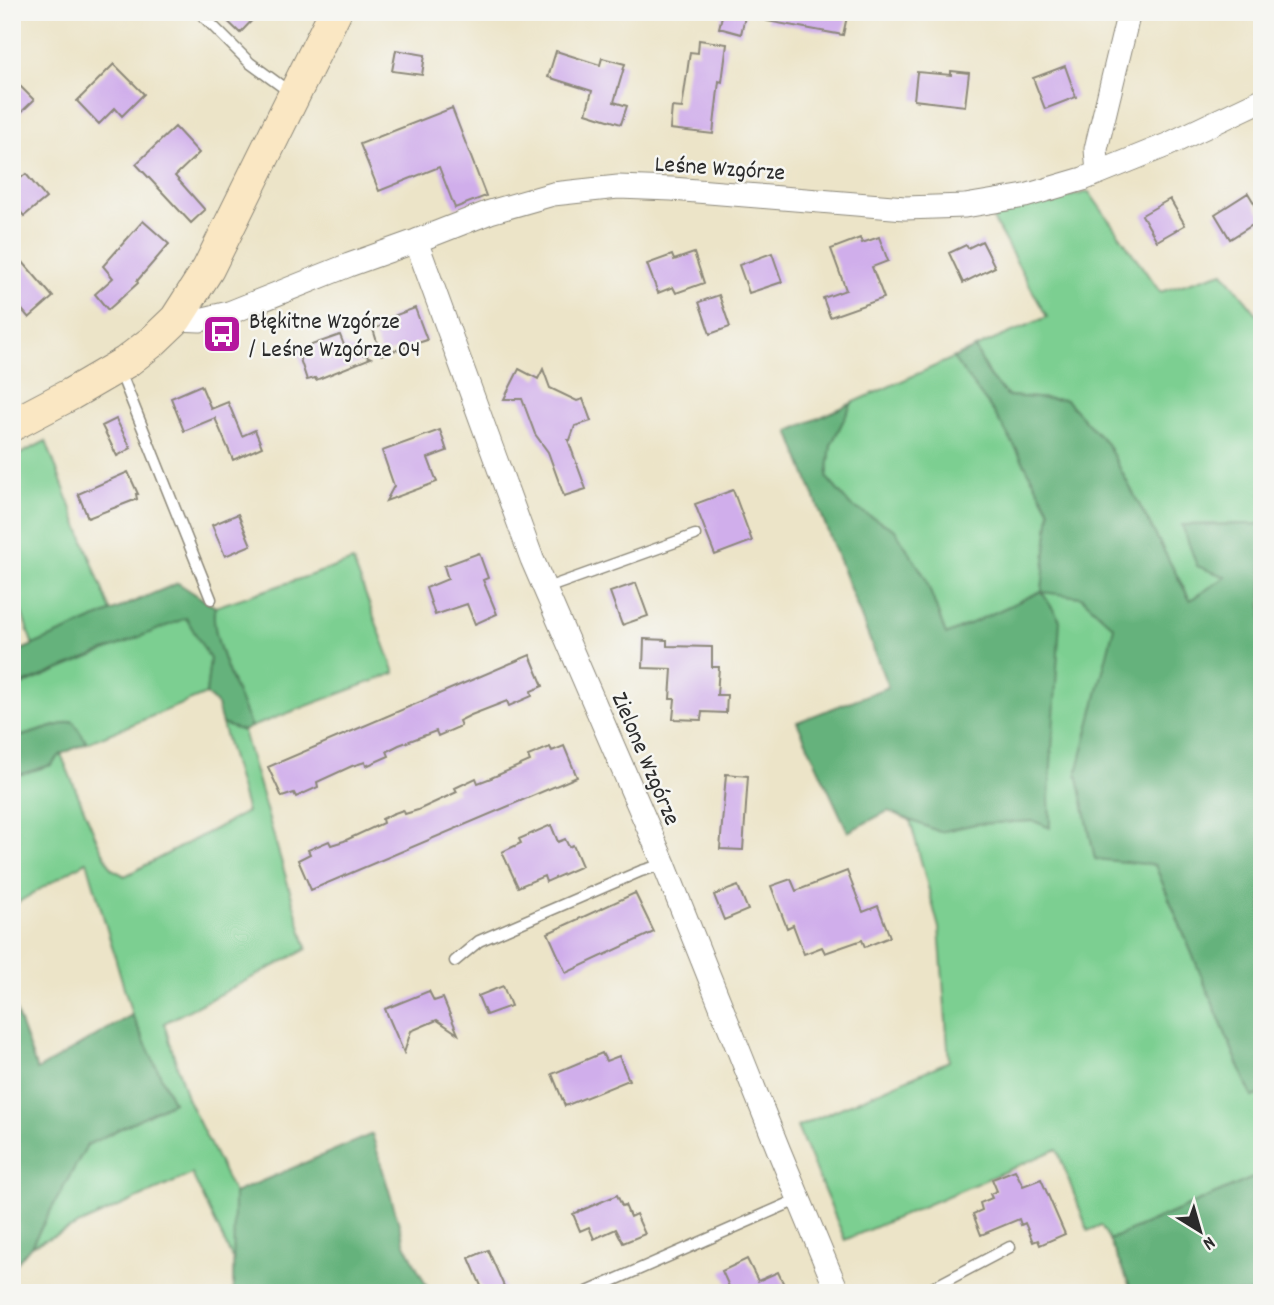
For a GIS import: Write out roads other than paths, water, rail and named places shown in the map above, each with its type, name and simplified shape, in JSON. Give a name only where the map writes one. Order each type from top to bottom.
[{"type":"street","points":[[12,425],[118,367],[153,341],[176,319],[208,269],[335,12]]},
{"type":"street","points":[[1098,173],[1096,149],[1129,12]]},
{"type":"street","name":"Leśne Wzgórze","points":[[176,319],[200,320],[229,313],[490,212],[553,194],[618,187],[672,188],[905,208],[965,206],[1025,196],[1083,179],[1167,145],[1262,100]]},
{"type":"street","name":"Zielone Wzgórze","points":[[416,241],[544,589],[664,864],[799,1199],[832,1290]]},
{"type":"lane","points":[[199,12],[250,63],[295,95]]},
{"type":"lane","points":[[118,367],[211,599]]},
{"type":"lane","points":[[544,589],[695,535]]},
{"type":"lane","points":[[455,961],[479,941],[641,871],[664,864]]},
{"type":"lane","points":[[585,1293],[799,1199]]},
{"type":"lane","points":[[923,1293],[1010,1247]]},
{"type":"place","name":"Błękitne Wzgórze / Leśne Wzgórze 04","points":[[222,334]]}]
